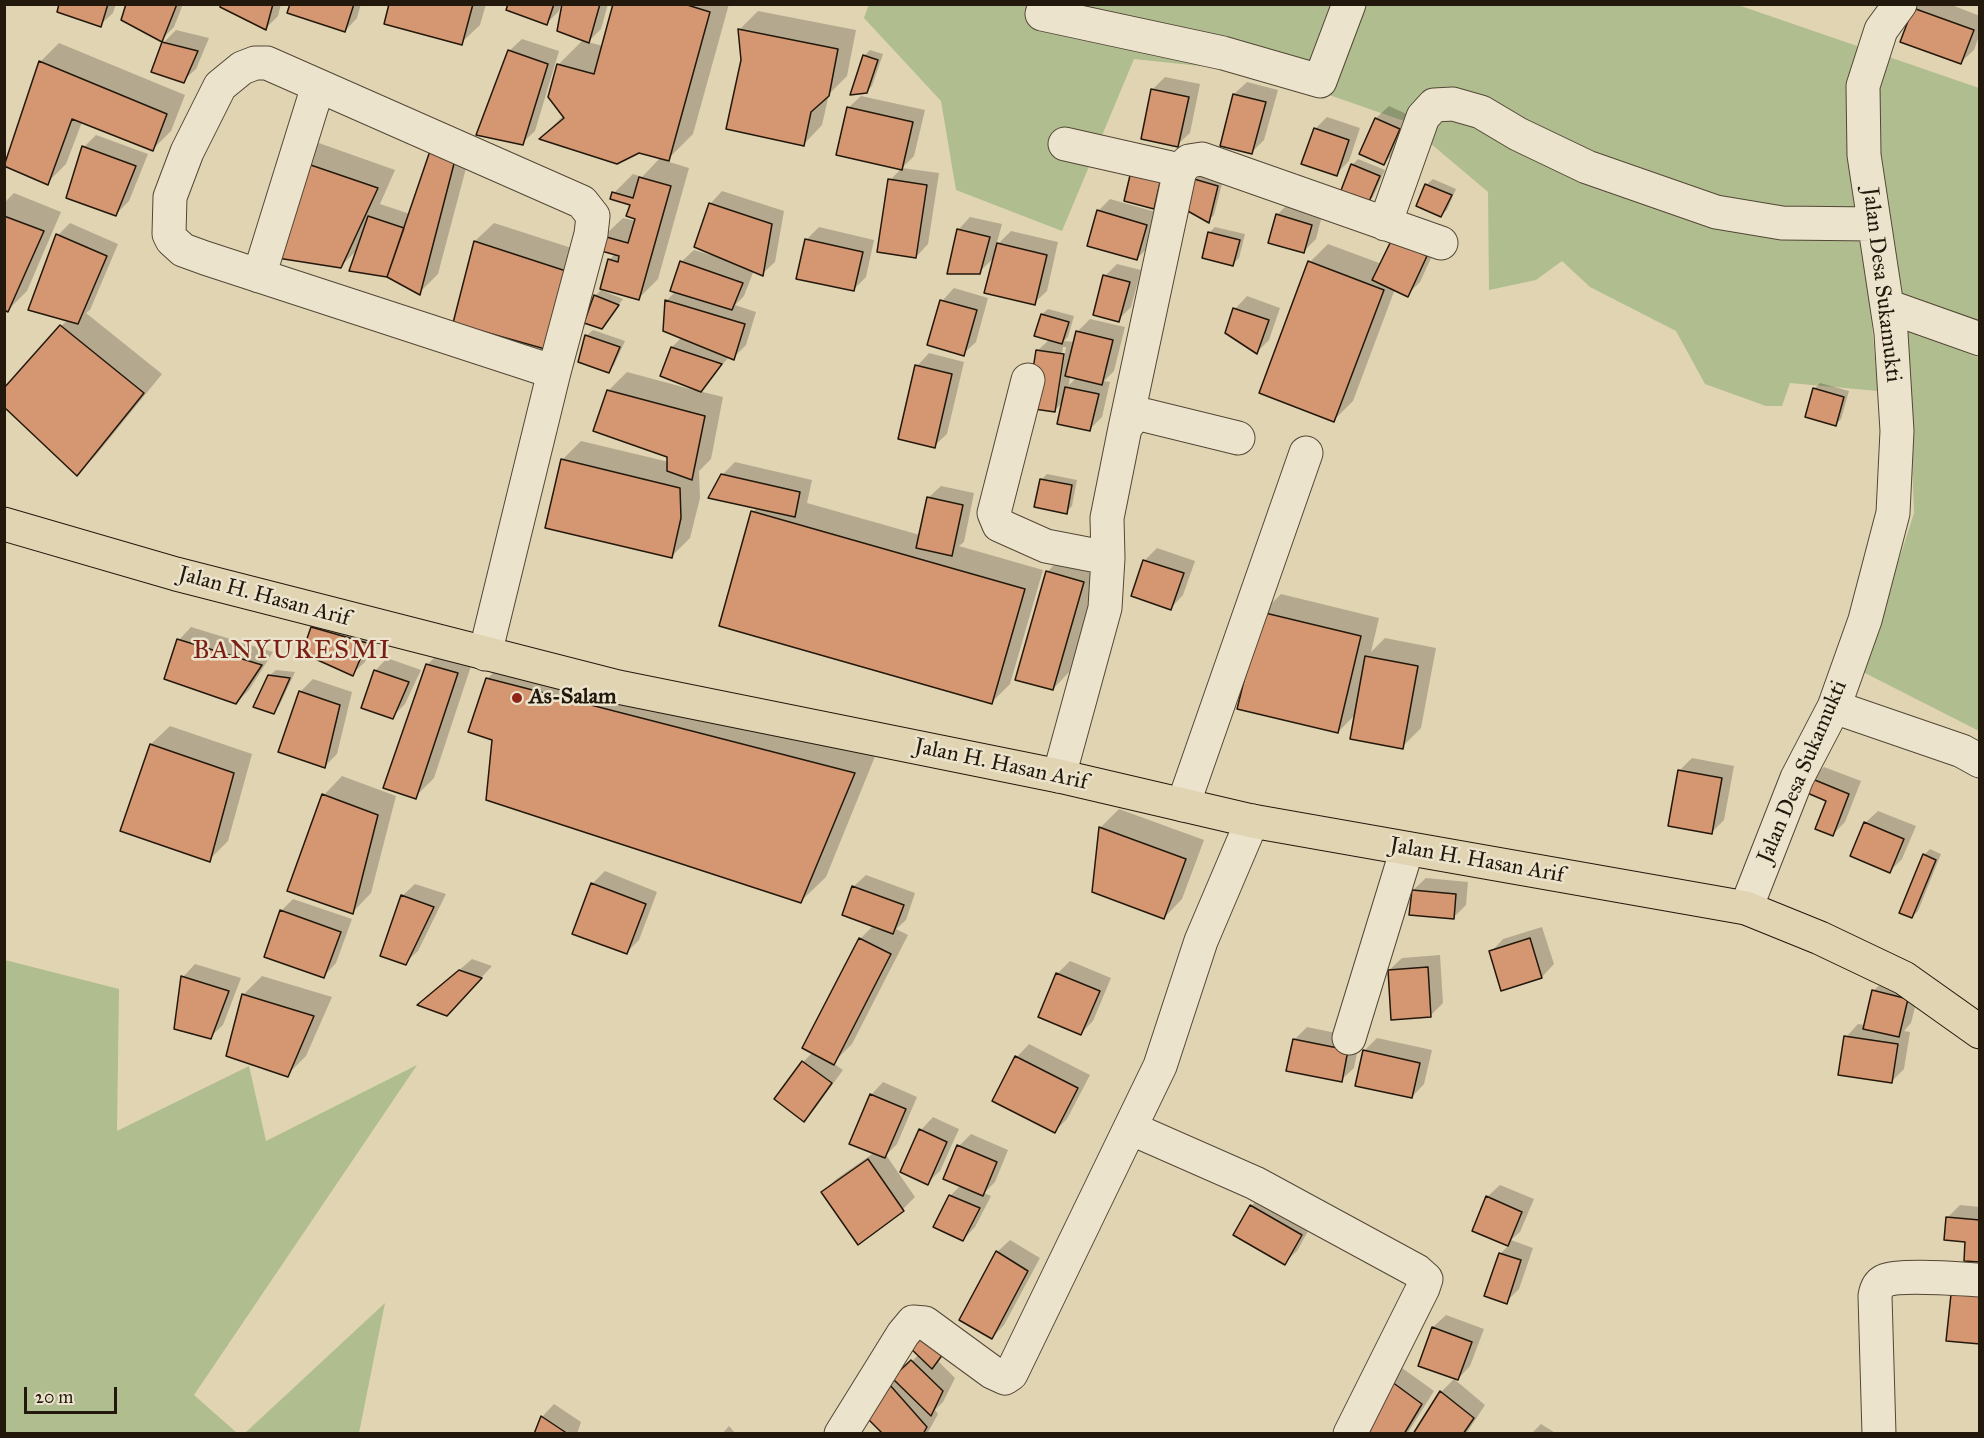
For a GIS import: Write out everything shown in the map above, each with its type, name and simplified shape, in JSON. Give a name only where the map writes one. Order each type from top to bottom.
[{"type":"main road","name":"Jalan H. Hasan Arif","points":[[4,524],[176,574],[618,687],[1059,776],[1252,821],[1746,908],[1820,938],[1904,978],[1980,1032]]},
{"type":"street","points":[[1045,4],[1042,14],[1223,53],[1320,81],[1349,4]]},
{"type":"street","name":"Jalan Desa Sukamukti","points":[[1746,908],[1797,778],[1834,707],[1865,620],[1893,513],[1897,431],[1892,333],[1864,155],[1863,86],[1881,30],[1900,4]]},
{"type":"street","points":[[485,654],[554,372],[591,234],[593,216],[591,211],[582,202],[267,63],[255,63],[242,68],[220,86],[187,152],[170,197],[169,234],[177,245],[188,252],[259,276],[554,372]]},
{"type":"street","points":[[259,276],[318,86]]},
{"type":"street","points":[[1385,224],[1423,117],[1434,105],[1453,104],[1481,112],[1518,134],[1587,167],[1716,212],[1782,223],[1874,224]]},
{"type":"street","points":[[1065,144],[1180,170]]},
{"type":"street","points":[[1059,776],[1104,608],[1108,558],[1107,518],[1180,170],[1189,161],[1202,159],[1441,243]]},
{"type":"street","points":[[1887,306],[1980,339]]},
{"type":"street","points":[[1028,380],[994,513],[999,525],[1046,546],[1108,558]]},
{"type":"street","points":[[1125,428],[1133,417],[1140,414],[1238,438]]},
{"type":"street","points":[[1183,805],[1305,453]]},
{"type":"street","points":[[1834,707],[1962,751],[1980,761]]},
{"type":"street","points":[[841,1434],[903,1334],[913,1322],[925,1323],[992,1372],[1005,1378],[1011,1374],[1160,1066],[1201,941],[1252,821]]},
{"type":"street","points":[[1349,1038],[1407,849]]},
{"type":"street","points":[[1130,1128],[1255,1182],[1417,1271],[1426,1279],[1350,1434]]},
{"type":"street","points":[[1879,1434],[1876,1288],[1883,1281],[1897,1278],[1980,1280]]},
{"type":"green space","points":[[869,4],[1738,5],[1979,88],[1979,326],[1870,304],[1878,391],[1790,383],[1782,406],[1766,406],[1705,384],[1676,331],[1590,287],[1562,261],[1536,280],[1489,290],[1488,192],[1404,121],[1266,73],[1134,59],[1062,231],[956,190],[941,101],[864,18]]},
{"type":"green space","points":[[1907,329],[1979,358],[1979,731],[1863,672],[1914,513]]},
{"type":"green space","points":[[5,960],[119,989],[117,1131],[249,1066],[266,1141],[417,1065],[194,1395],[237,1433],[5,1433]]},
{"type":"green space","points":[[385,1303],[359,1433],[245,1433]]},
{"type":"building","points":[[59,4],[108,4],[101,27],[57,12]]},
{"type":"building","points":[[126,4],[177,4],[162,42],[121,20]]},
{"type":"building","points":[[221,4],[273,4],[266,30],[220,7]]},
{"type":"building","points":[[290,4],[354,4],[345,32],[287,13]]},
{"type":"building","points":[[389,4],[473,4],[462,45],[384,24]]},
{"type":"building","points":[[508,4],[554,4],[547,25],[506,10]]},
{"type":"building","points":[[562,4],[600,4],[589,43],[557,31]]},
{"type":"building","points":[[613,4],[684,4],[710,12],[669,161],[639,153],[617,164],[539,139],[564,118],[548,97],[557,64],[594,74]]},
{"type":"building","points":[[1913,8],[1974,30],[1961,64],[1900,42]]},
{"type":"building","points":[[738,29],[838,49],[829,96],[811,112],[804,146],[726,129],[741,60]]},
{"type":"building","points":[[162,42],[198,51],[184,83],[151,72]]},
{"type":"building","points":[[508,50],[548,64],[523,145],[476,135]]},
{"type":"building","points":[[863,55],[878,60],[867,93],[850,95]]},
{"type":"building","points":[[39,61],[167,114],[153,151],[72,119],[48,185],[4,166]]},
{"type":"building","points":[[1151,89],[1189,97],[1178,147],[1141,139]]},
{"type":"building","points":[[1233,94],[1266,102],[1252,154],[1220,146]]},
{"type":"building","points":[[847,107],[913,122],[902,170],[836,155]]},
{"type":"building","points":[[1375,118],[1400,129],[1384,165],[1359,154]]},
{"type":"building","points":[[1314,128],[1349,140],[1337,176],[1301,164]]},
{"type":"building","points":[[82,146],[136,166],[116,216],[66,198]]},
{"type":"building","points":[[431,148],[456,156],[420,295],[387,277]]},
{"type":"building","points":[[296,160],[378,188],[341,268],[271,257]]},
{"type":"building","points":[[1351,164],[1380,176],[1368,204],[1340,193]]},
{"type":"building","points":[[1131,171],[1161,178],[1154,209],[1124,201]]},
{"type":"building","points":[[639,177],[671,186],[639,300],[600,289],[608,259],[618,262],[619,256],[598,250],[603,236],[628,243],[635,219],[626,216],[630,205],[610,199],[612,192],[633,198]]},
{"type":"building","points":[[888,179],[927,185],[916,258],[877,252]]},
{"type":"building","points":[[1194,179],[1218,186],[1209,223],[1186,210]]},
{"type":"building","points":[[1425,184],[1452,195],[1441,217],[1416,206]]},
{"type":"building","points":[[709,203],[772,224],[763,276],[694,247]]},
{"type":"building","points":[[1097,210],[1147,225],[1137,260],[1087,246]]},
{"type":"building","points":[[1276,214],[1312,225],[1304,253],[1268,243]]},
{"type":"building","points":[[4,216],[44,231],[8,312],[4,310]]},
{"type":"building","points":[[368,216],[404,228],[387,277],[349,271]]},
{"type":"building","points":[[957,229],[990,237],[980,274],[947,274]]},
{"type":"building","points":[[1208,232],[1240,240],[1233,266],[1202,258]]},
{"type":"building","points":[[56,234],[107,256],[78,324],[28,310]]},
{"type":"building","points":[[805,239],[863,252],[854,291],[796,279]]},
{"type":"building","points":[[1392,239],[1427,256],[1408,297],[1372,280]]},
{"type":"building","points":[[474,241],[566,271],[545,349],[453,323]]},
{"type":"building","points":[[997,243],[1047,255],[1035,305],[984,293]]},
{"type":"building","points":[[680,261],[743,283],[732,310],[670,291]]},
{"type":"building","points":[[1308,261],[1384,290],[1334,422],[1259,393]]},
{"type":"building","points":[[1103,275],[1130,282],[1119,322],[1093,315]]},
{"type":"building","points":[[594,295],[619,305],[602,329],[584,323]]},
{"type":"building","points":[[665,300],[745,324],[734,360],[663,331]]},
{"type":"building","points":[[940,300],[977,310],[964,356],[927,345]]},
{"type":"building","points":[[1233,308],[1269,320],[1257,354],[1225,333]]},
{"type":"building","points":[[1041,314],[1069,322],[1062,344],[1034,336]]},
{"type":"building","points":[[60,325],[144,393],[77,476],[4,407],[4,388]]},
{"type":"building","points":[[1076,331],[1113,340],[1102,385],[1065,376]]},
{"type":"building","points":[[585,335],[620,347],[609,373],[578,362]]},
{"type":"building","points":[[671,347],[722,364],[701,392],[660,376]]},
{"type":"building","points":[[1036,350],[1064,354],[1055,412],[1027,408]]},
{"type":"building","points":[[915,365],[952,374],[935,448],[898,439]]},
{"type":"building","points":[[1065,387],[1099,394],[1090,431],[1057,424]]},
{"type":"building","points":[[1813,388],[1844,397],[1836,426],[1805,417]]},
{"type":"building","points":[[607,390],[705,416],[692,480],[667,471],[667,457],[593,431]]},
{"type":"building","points":[[561,459],[680,488],[681,518],[672,558],[545,528]]},
{"type":"building","points":[[721,474],[800,492],[795,517],[708,498]]},
{"type":"building","points":[[1040,479],[1072,485],[1067,514],[1034,507]]},
{"type":"building","points":[[927,497],[963,505],[952,556],[916,548]]},
{"type":"building","points":[[751,511],[1025,589],[992,704],[719,626]]},
{"type":"building","points":[[1143,560],[1184,573],[1171,610],[1131,596]]},
{"type":"building","points":[[1046,571],[1084,582],[1053,690],[1015,680]]},
{"type":"building","points":[[1261,612],[1361,636],[1338,733],[1237,709]]},
{"type":"building","points":[[311,627],[367,643],[353,676],[302,653]]},
{"type":"building","points":[[177,639],[262,665],[236,704],[164,679]]},
{"type":"building","points":[[1365,656],[1418,666],[1403,749],[1350,739]]},
{"type":"building","points":[[426,664],[458,673],[416,799],[383,788]]},
{"type":"building","points":[[374,670],[409,682],[393,719],[361,708]]},
{"type":"building","points":[[268,675],[290,678],[274,714],[253,707]]},
{"type":"building","points":[[486,678],[855,773],[801,903],[486,800],[492,740],[468,732]]},
{"type":"building","points":[[299,691],[340,705],[325,768],[278,752]]},
{"type":"building","points":[[150,744],[234,773],[210,862],[120,831]]},
{"type":"building","points":[[1678,770],[1722,778],[1712,834],[1668,826]]},
{"type":"building","points":[[1810,778],[1849,794],[1833,836],[1815,829],[1826,801],[1805,792]]},
{"type":"building","points":[[322,794],[378,815],[353,914],[287,891]]},
{"type":"building","points":[[1864,822],[1904,839],[1890,873],[1850,856]]},
{"type":"building","points":[[1099,827],[1186,859],[1164,919],[1092,892]]},
{"type":"building","points":[[1923,854],[1936,860],[1912,918],[1899,913]]},
{"type":"building","points":[[591,883],[646,904],[627,954],[572,934]]},
{"type":"building","points":[[852,886],[904,905],[893,934],[842,915]]},
{"type":"building","points":[[1412,890],[1456,894],[1454,919],[1409,915]]},
{"type":"building","points":[[401,895],[434,907],[406,965],[380,956]]},
{"type":"building","points":[[280,910],[341,932],[324,978],[264,957]]},
{"type":"building","points":[[859,938],[891,954],[834,1065],[802,1048]]},
{"type":"building","points":[[1530,938],[1542,978],[1501,991],[1489,951]]},
{"type":"building","points":[[1428,967],[1431,1017],[1391,1020],[1388,970]]},
{"type":"building","points":[[459,970],[482,978],[447,1016],[417,1005]]},
{"type":"building","points":[[1056,973],[1100,991],[1081,1035],[1038,1017]]},
{"type":"building","points":[[181,976],[229,991],[211,1039],[174,1029]]},
{"type":"building","points":[[1872,990],[1908,999],[1899,1037],[1863,1029]]},
{"type":"building","points":[[242,994],[314,1016],[288,1077],[226,1056]]},
{"type":"building","points":[[1844,1036],[1898,1044],[1892,1083],[1838,1075]]},
{"type":"building","points":[[1293,1039],[1348,1050],[1342,1082],[1286,1071]]},
{"type":"building","points":[[1363,1050],[1420,1063],[1412,1098],[1355,1086]]},
{"type":"building","points":[[1015,1056],[1078,1088],[1055,1133],[992,1101]]},
{"type":"building","points":[[802,1061],[832,1083],[804,1122],[774,1099]]},
{"type":"building","points":[[870,1094],[906,1109],[885,1158],[849,1144]]},
{"type":"building","points":[[919,1129],[947,1142],[928,1185],[900,1172]]},
{"type":"building","points":[[957,1145],[997,1162],[983,1196],[943,1179]]},
{"type":"building","points":[[868,1159],[904,1211],[858,1245],[821,1192]]},
{"type":"building","points":[[949,1195],[980,1208],[963,1241],[933,1227]]},
{"type":"building","points":[[1486,1196],[1522,1212],[1508,1246],[1472,1231]]},
{"type":"building","points":[[1250,1205],[1302,1235],[1285,1265],[1233,1235]]},
{"type":"building","points":[[1946,1217],[1980,1220],[1980,1262],[1964,1261],[1965,1242],[1944,1240]]},
{"type":"building","points":[[996,1251],[1028,1271],[992,1339],[959,1320]]},
{"type":"building","points":[[1499,1253],[1521,1260],[1507,1304],[1484,1296]]},
{"type":"building","points":[[1952,1285],[1980,1288],[1980,1344],[1946,1341]]},
{"type":"building","points":[[1432,1327],[1472,1342],[1458,1380],[1418,1366]]},
{"type":"building","points":[[925,1330],[946,1350],[932,1369],[908,1346]]},
{"type":"building","points":[[911,1360],[943,1391],[931,1416],[892,1378]]},
{"type":"building","points":[[1388,1379],[1422,1404],[1404,1434],[1370,1434],[1359,1427]]},
{"type":"building","points":[[889,1384],[927,1427],[923,1434],[883,1434],[867,1418]]},
{"type":"building","points":[[1440,1391],[1474,1418],[1463,1434],[1413,1434]]},
{"type":"building","points":[[541,1416],[568,1434],[534,1434]]},
{"type":"place","name":"As-Salam","points":[[517,698]]},
{"type":"district","name":"BANYURESMI","points":[[292,652]]}]
